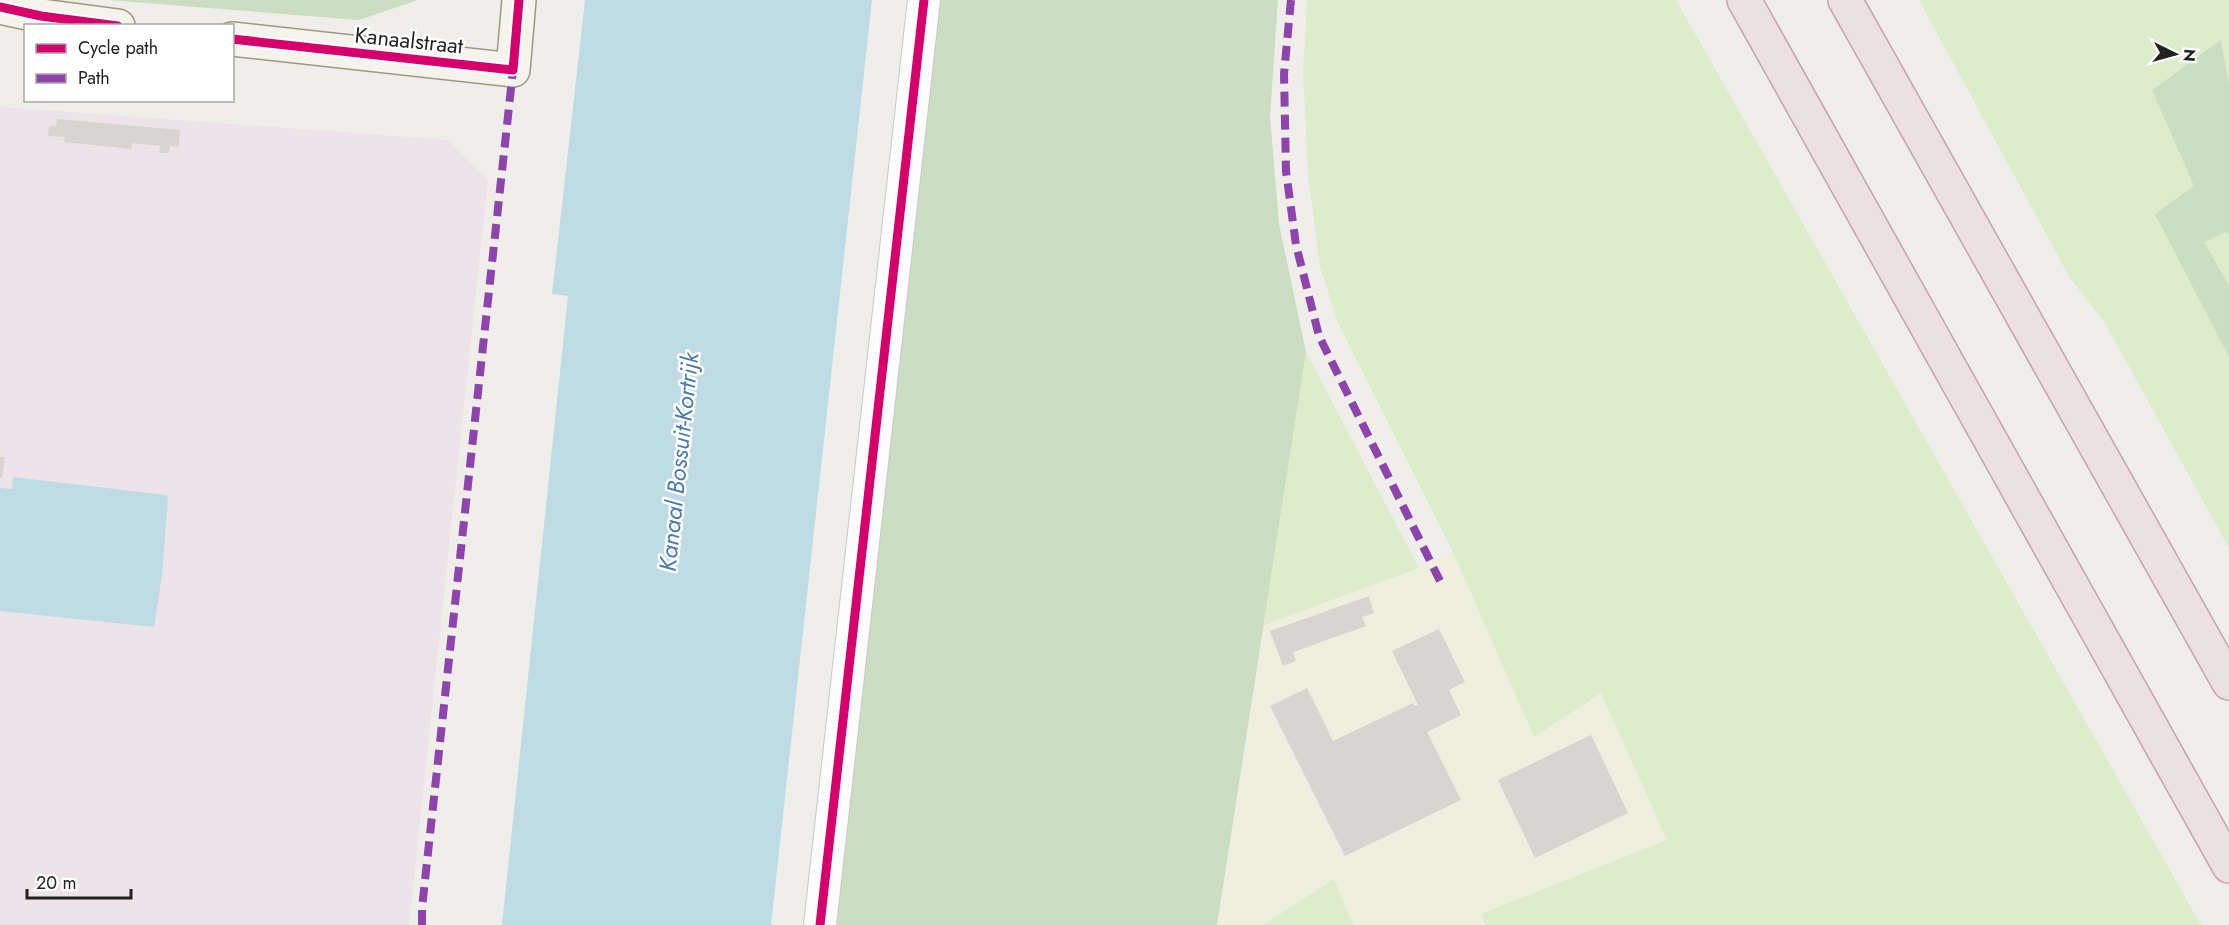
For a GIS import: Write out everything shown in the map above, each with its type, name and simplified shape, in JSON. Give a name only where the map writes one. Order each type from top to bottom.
[{"type":"highway","points":[[1744,0],[2229,866]]},
{"type":"highway","points":[[1845,0],[2229,683]]},
{"type":"street","name":"Kanaalstraat","points":[[234,39],[513,70],[519,0]]},
{"type":"street","points":[[820,925],[924,0]]},
{"type":"street","points":[[0,7],[41,16],[103,24]]},
{"type":"shaded area","points":[[0,105],[448,140],[488,180],[409,925],[0,925]]},
{"type":"green space","points":[[108,0],[418,0],[359,20]]},
{"type":"green space","points":[[934,0],[1278,0],[1270,116],[1279,224],[1306,352],[1217,925],[829,925]]},
{"type":"green space","points":[[1307,0],[1676,0],[2201,925],[1485,925],[1481,914],[1667,840],[1601,693],[1534,737],[1453,552],[1338,323],[1320,267],[1308,174],[1303,72]]},
{"type":"green space","points":[[1919,0],[2229,0],[2229,84],[2221,41],[2152,90],[2194,186],[2156,214],[2229,357],[2229,548],[2105,323],[2070,278]]},
{"type":"green space","points":[[2221,40],[2229,84],[2229,236],[2226,232],[2204,242],[2229,286],[2229,357],[2155,214],[2194,186],[2152,90]]},
{"type":"green space","points":[[2226,232],[2229,236],[2229,286],[2203,242]]},
{"type":"green space","points":[[1306,352],[1419,568],[1264,625]]},
{"type":"green space","points":[[1453,552],[1534,736],[1601,693],[1667,840],[1481,914],[1485,925],[1353,925],[1333,879],[1263,925],[1217,925],[1264,625],[1419,568]]},
{"type":"green space","points":[[1334,879],[1353,925],[1263,925]]},
{"type":"water","name":"Kanaal Bossuit-Kortrijk","points":[[585,0],[872,0],[771,925],[502,925],[568,296],[552,294]]},
{"type":"water","points":[[13,477],[166,495],[168,498],[162,575],[154,627],[0,611],[0,488],[12,489]]},
{"type":"building","points":[[57,119],[180,130],[179,147],[170,146],[169,153],[159,153],[160,146],[132,143],[131,149],[64,142],[65,137],[48,136],[49,126],[56,126]]},
{"type":"building","points":[[0,457],[5,457],[2,478],[0,478]]},
{"type":"building","points":[[1369,596],[1374,613],[1362,617],[1366,626],[1293,652],[1296,661],[1283,666],[1270,631]]},
{"type":"building","points":[[1439,629],[1465,682],[1449,690],[1461,715],[1427,732],[1461,800],[1345,856],[1270,706],[1307,688],[1333,741],[1413,703],[1414,706],[1418,705],[1392,651]]},
{"type":"building","points":[[1591,735],[1628,813],[1535,858],[1498,780]]},
{"type":"marked path","points":[[1291,0],[1284,74],[1286,171],[1296,245],[1319,336],[1442,585]]},
{"type":"marked path","points":[[422,925],[513,70]]},
{"type":"cycle path","points":[[234,39],[513,70],[519,0]]},
{"type":"cycle path","points":[[820,925],[924,0]]},
{"type":"cycle path","points":[[0,7],[41,16],[103,24]]}]
